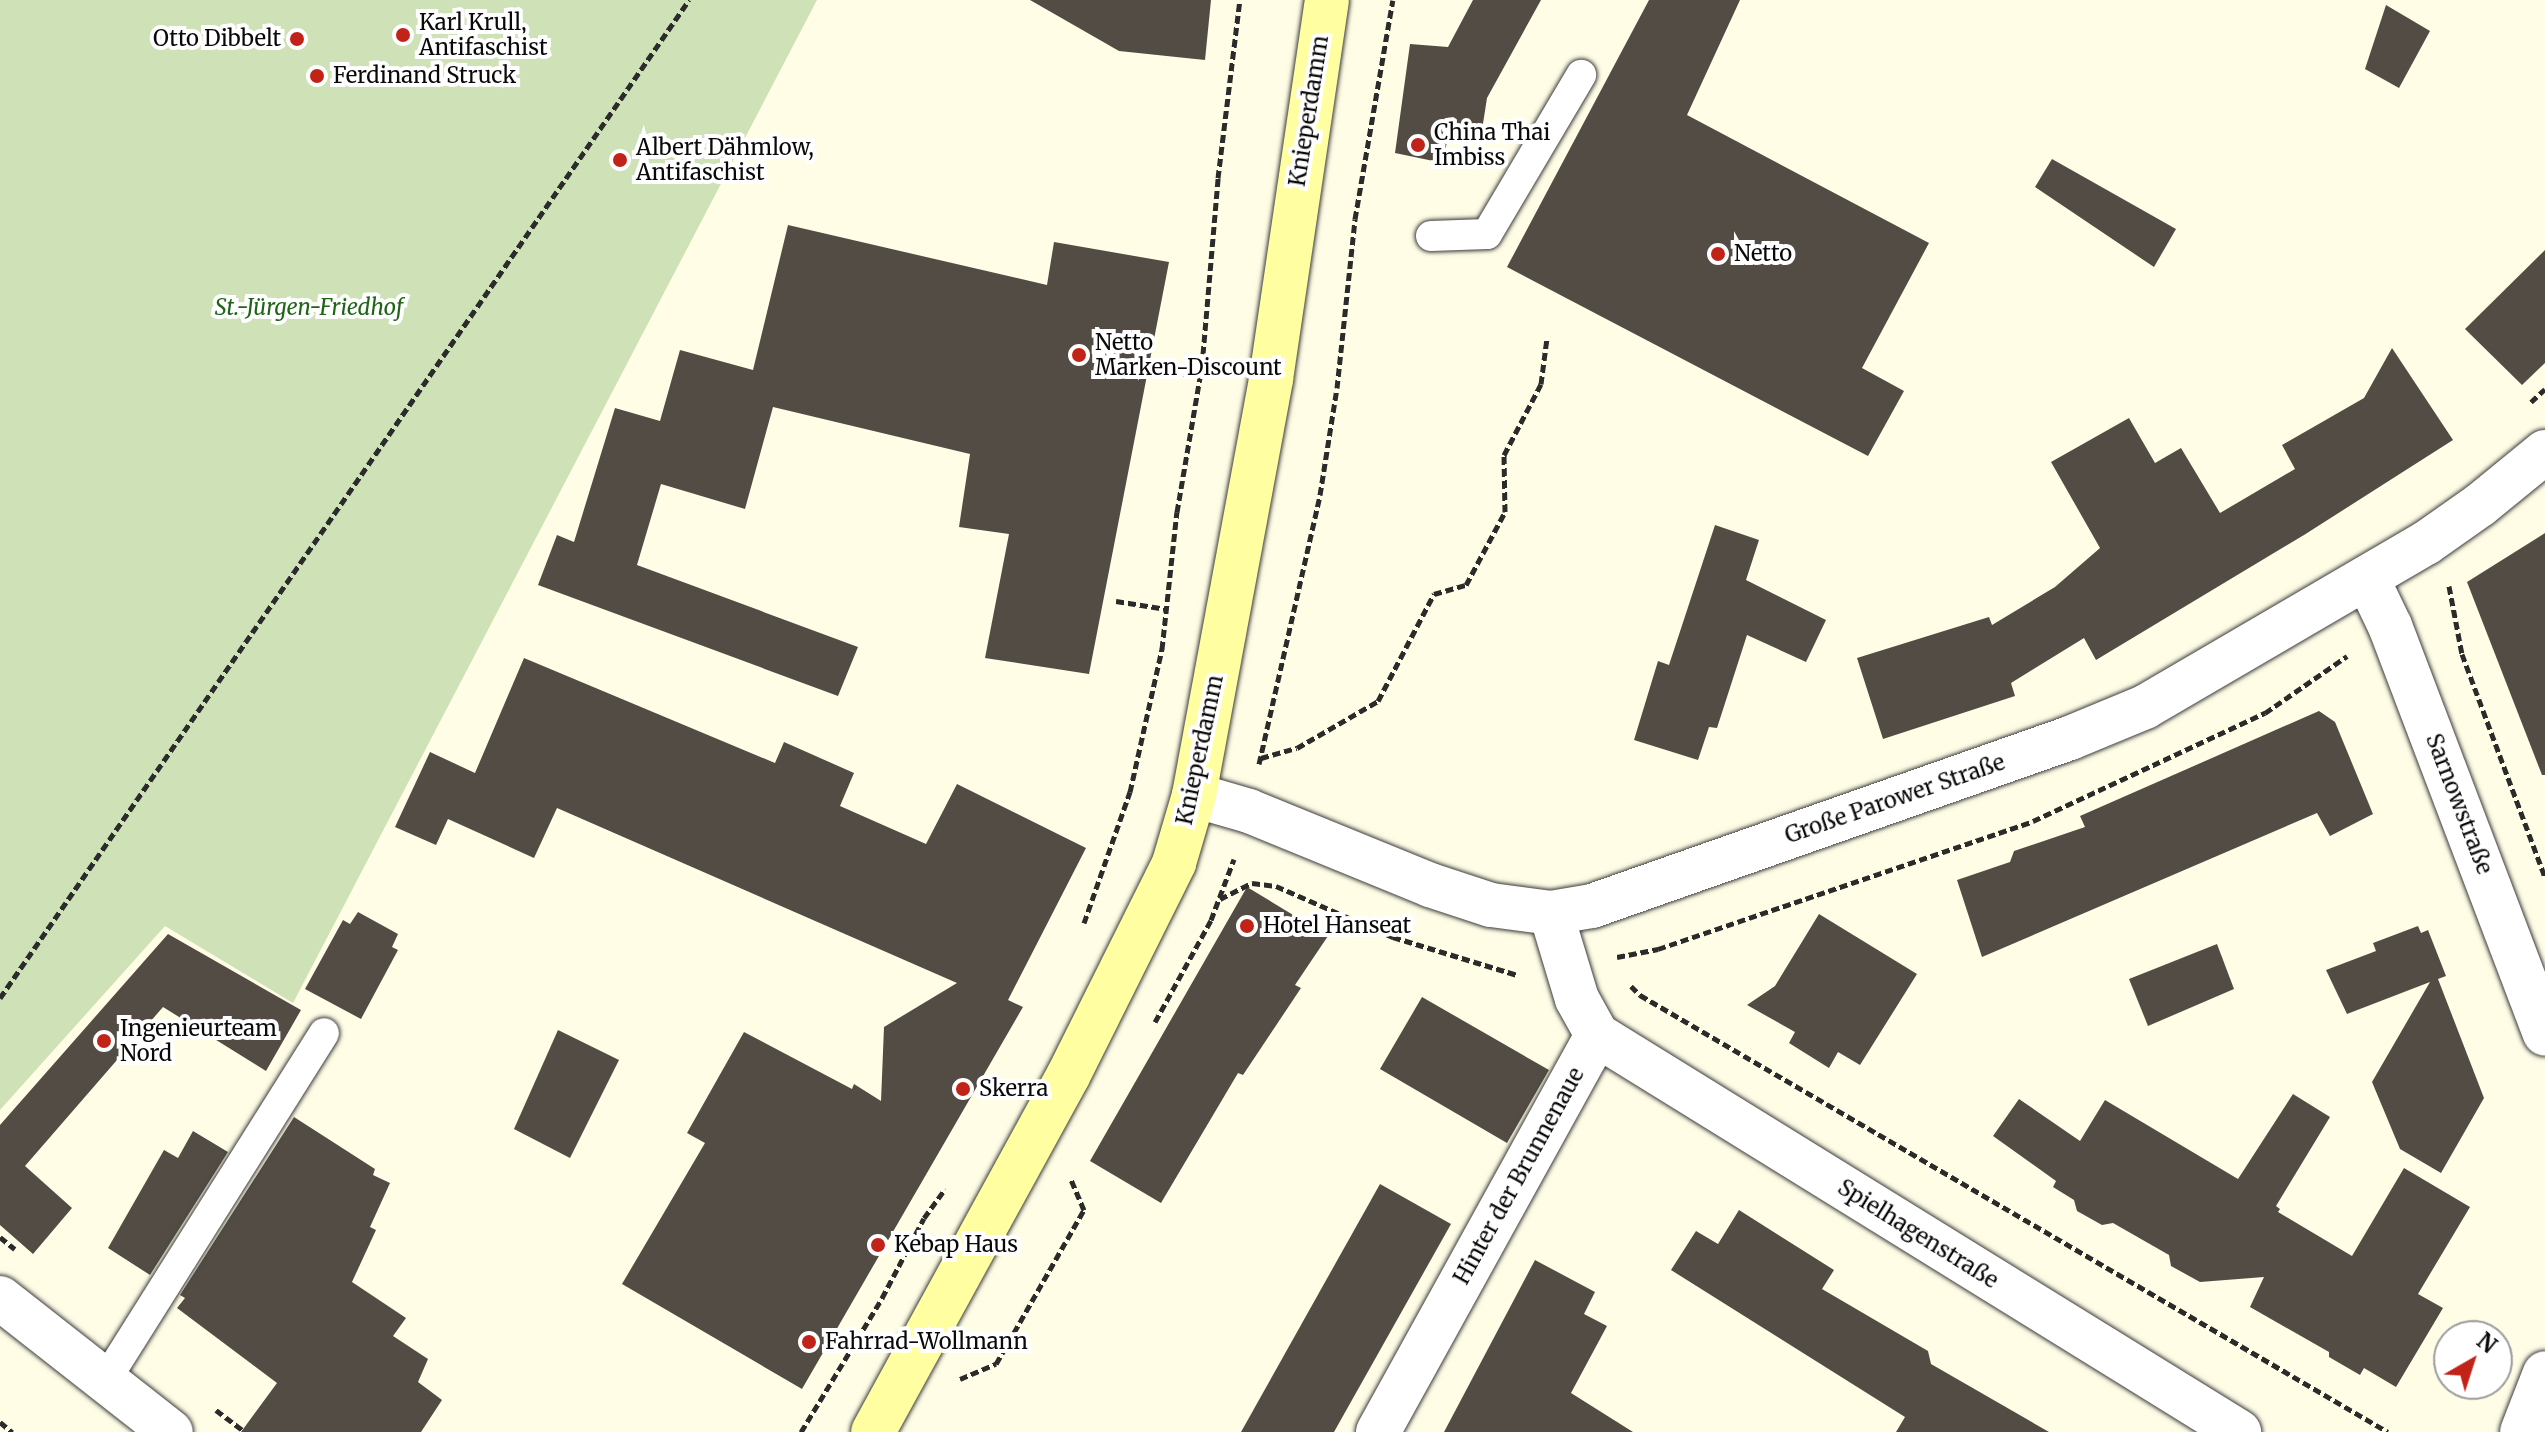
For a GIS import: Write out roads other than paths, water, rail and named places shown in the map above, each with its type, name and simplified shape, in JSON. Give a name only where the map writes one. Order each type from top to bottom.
[{"type":"main road","name":"Knieperdamm","points":[[873,1432],[1131,954],[1174,863],[1194,795],[1271,379],[1327,0]]},
{"type":"street","name":"Große Parower Straße","points":[[1194,795],[1262,817],[1460,895],[1521,911],[1551,913],[1592,906],[2070,738],[2145,707],[2426,543],[2480,505],[2545,452]]},
{"type":"street","name":"Sarnowstraße","points":[[2367,578],[2390,626],[2545,1034]]},
{"type":"street","points":[[1551,913],[1577,999],[1597,1035]]},
{"type":"street","name":"Hinter der Brunnenaue","points":[[1378,1432],[1597,1035]]},
{"type":"street","name":"Spielhagenstraße","points":[[1597,1035],[2239,1432]]},
{"type":"street","points":[[0,1298],[171,1432]]},
{"type":"street","points":[[2522,1432],[2545,1373]]},
{"type":"lane","points":[[1431,236],[1487,234],[1581,75]]},
{"type":"lane","points":[[105,1381],[324,1033]]},
{"type":"place","name":"Karl Krull, Antifaschist","points":[[403,35]]},
{"type":"place","name":"Otto Dibbelt","points":[[297,39]]},
{"type":"place","name":"Ferdinand Struck","points":[[317,76]]},
{"type":"place","name":"China Thai Imbiss","points":[[1418,145]]},
{"type":"place","name":"Albert Dähmlow, Antifaschist","points":[[620,160]]},
{"type":"place","name":"Netto","points":[[1718,254]]},
{"type":"place","name":"Netto Marken-Discount","points":[[1079,355]]},
{"type":"place","name":"Hotel Hanseat","points":[[1247,926]]},
{"type":"place","name":"Ingenieurteam Nord","points":[[104,1041]]},
{"type":"place","name":"Skerra","points":[[963,1089]]},
{"type":"place","name":"Kebap Haus","points":[[878,1245]]},
{"type":"place","name":"Fahrrad-Wollmann","points":[[809,1342]]},
{"type":"park label","name":"St.-Jürgen-Friedhof","points":[[309,308]]}]
